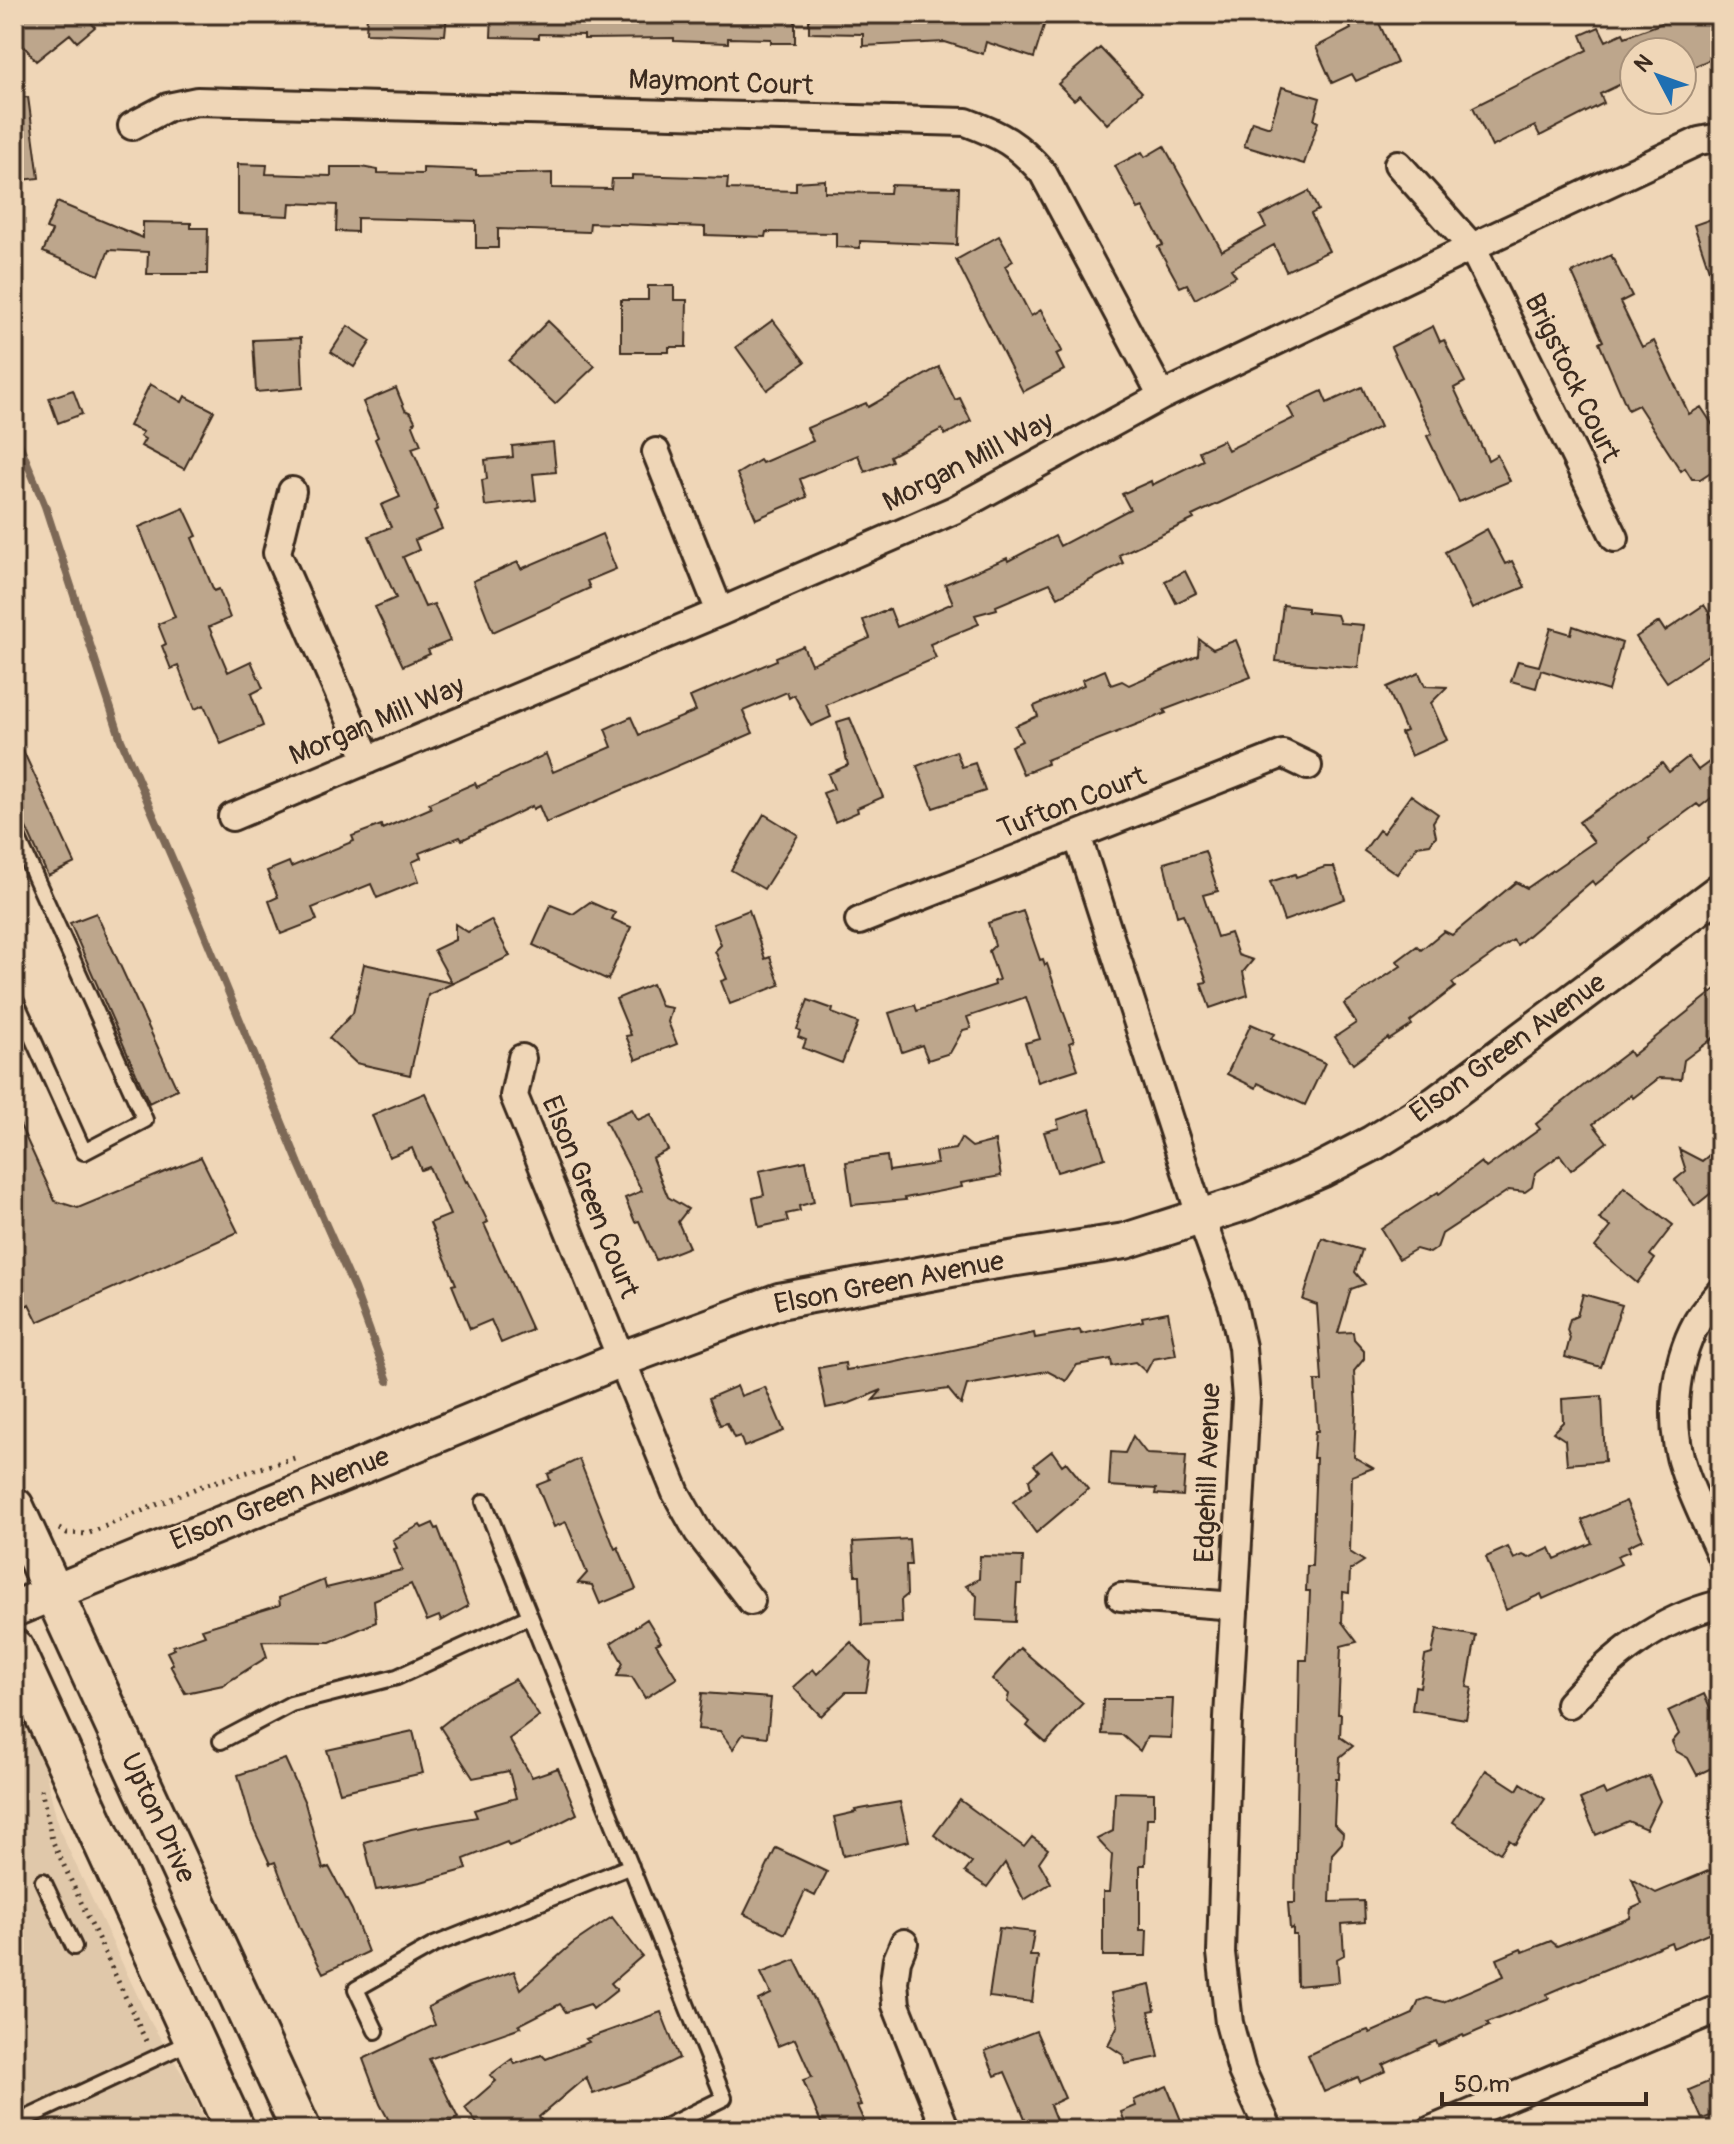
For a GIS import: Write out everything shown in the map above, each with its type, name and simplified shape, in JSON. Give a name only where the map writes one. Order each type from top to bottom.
[{"type":"main road","name":"Upton Drive","points":[[14,1507],[301,2130]]},
{"type":"main road","points":[[14,1649],[235,2130]]},
{"type":"street","name":"Maymont Court","points":[[132,126],[168,107],[197,101],[966,122],[1000,135],[1024,151],[1043,173],[1162,396]]},
{"type":"street","name":"Morgan Mill Way","points":[[232,817],[954,510],[1162,396],[1699,141],[1720,137]]},
{"type":"street","name":"Brigstock Court","points":[[1398,164],[1472,247],[1615,538]]},
{"type":"street","points":[[656,452],[720,612]]},
{"type":"street","points":[[292,491],[277,553],[368,760]]},
{"type":"street","name":"Tufton Court","points":[[859,921],[1283,754],[1308,766]]},
{"type":"street","name":"Edgehill Avenue","points":[[1077,835],[1201,1218],[1233,1306],[1242,1347],[1246,1399],[1228,1733],[1221,1973],[1229,2023],[1242,2071],[1269,2130]]},
{"type":"street","name":"Elson Green Avenue","points":[[14,1609],[622,1359],[779,1301],[978,1264],[1125,1241],[1201,1218],[1321,1170],[1373,1143],[1436,1104],[1720,891]]},
{"type":"street","name":"Elson Green Court","points":[[522,1058],[514,1096],[676,1493],[698,1532],[751,1601]]},
{"type":"street","points":[[1720,1292],[1698,1319],[1680,1365],[1676,1436],[1684,1471],[1720,1554]]},
{"type":"street","points":[[1121,1597],[1235,1606]]},
{"type":"street","points":[[1569,1704],[1598,1671],[1630,1645],[1667,1623],[1720,1604]]},
{"type":"street","points":[[904,1943],[897,1960],[894,1982],[896,2005],[946,2130]]},
{"type":"street","points":[[1431,2130],[1720,2008]]},
{"type":"lane","points":[[14,830],[145,1120],[84,1152],[14,997]]},
{"type":"lane","points":[[484,1502],[724,2098],[659,2130]]},
{"type":"lane","points":[[221,1741],[291,1704],[397,1677],[530,1616]]},
{"type":"lane","points":[[376,2031],[356,1989],[434,1945],[631,1866]]},
{"type":"lane","points":[[43,1881],[74,1947]]},
{"type":"lane","points":[[14,2124],[194,2040]]},
{"type":"path","points":[[57,1528],[67,1533],[87,1534],[204,1485],[306,1454]]},
{"type":"path","points":[[40,1786],[52,1840],[154,2059]]},
{"type":"shaded area","points":[[14,1700],[44,1766],[59,1829],[148,2018],[189,2085],[208,2130],[14,2130]]},
{"type":"building","points":[[14,14],[95,14],[88,19],[95,27],[77,42],[70,34],[36,61],[14,34]]},
{"type":"building","points":[[367,14],[447,14],[445,35],[366,33]]},
{"type":"building","points":[[492,14],[795,14],[795,43],[728,38],[728,43],[674,41],[674,38],[584,39],[584,35],[539,34],[539,38],[491,37]]},
{"type":"building","points":[[809,14],[1028,14],[1046,19],[1034,58],[986,42],[983,54],[945,42],[863,46],[863,34],[809,33]]},
{"type":"building","points":[[1363,14],[1375,14],[1397,63],[1356,81],[1352,74],[1332,83],[1316,47],[1351,29],[1348,21]]},
{"type":"building","points":[[1686,14],[1720,14],[1720,55],[1698,65],[1698,36],[1628,36]]},
{"type":"building","points":[[1599,27],[1606,41],[1623,33],[1624,36],[1618,36],[1618,86],[1600,94],[1604,103],[1540,136],[1535,126],[1492,147],[1473,107],[1587,50],[1581,35]]},
{"type":"building","points":[[1100,48],[1142,92],[1107,124],[1080,95],[1074,100],[1058,84]]},
{"type":"building","points":[[1282,87],[1320,98],[1314,120],[1318,122],[1304,164],[1244,146],[1252,121],[1270,127]]},
{"type":"building","points":[[28,97],[39,178],[14,181],[14,98]]},
{"type":"building","points":[[1164,146],[1222,251],[1266,227],[1260,216],[1309,191],[1318,210],[1311,214],[1329,251],[1286,271],[1274,245],[1231,269],[1236,276],[1195,299],[1187,284],[1180,287],[1158,247],[1163,245],[1143,207],[1138,209],[1115,166],[1142,152],[1145,157]]},
{"type":"building","points":[[238,164],[267,165],[266,174],[331,176],[331,167],[361,167],[378,170],[378,173],[423,174],[423,168],[476,170],[476,175],[552,173],[552,188],[611,189],[612,179],[632,179],[632,175],[728,178],[727,189],[796,191],[796,182],[825,180],[825,192],[890,193],[891,185],[959,187],[957,245],[860,241],[860,248],[836,247],[836,233],[766,232],[765,237],[705,235],[705,227],[590,223],[589,232],[498,229],[498,248],[476,248],[476,221],[357,218],[357,232],[336,231],[337,205],[290,203],[289,216],[238,214]]},
{"type":"building","points":[[57,202],[143,238],[143,222],[191,223],[191,228],[208,228],[207,274],[147,274],[148,252],[109,250],[99,275],[43,252],[52,231],[46,229]]},
{"type":"building","points":[[1720,216],[1720,290],[1716,291],[1694,225]]},
{"type":"building","points":[[999,236],[1013,261],[1005,266],[1031,316],[1041,310],[1062,351],[1056,354],[1064,370],[1023,392],[956,260]]},
{"type":"building","points":[[1611,255],[1632,296],[1620,302],[1642,347],[1654,341],[1689,414],[1701,407],[1720,436],[1720,466],[1700,479],[1692,479],[1685,468],[1681,471],[1638,405],[1628,410],[1599,343],[1603,341],[1572,273]]},
{"type":"building","points":[[648,286],[674,286],[674,300],[687,300],[686,347],[669,347],[669,352],[621,352],[621,300],[648,300]]},
{"type":"building","points":[[773,320],[805,362],[767,390],[736,347]]},
{"type":"building","points":[[548,321],[595,366],[555,404],[509,361]]},
{"type":"building","points":[[348,326],[371,341],[354,367],[331,352]]},
{"type":"building","points":[[1433,326],[1440,342],[1444,340],[1465,382],[1454,388],[1488,460],[1497,455],[1510,481],[1459,502],[1427,436],[1432,434],[1391,347]]},
{"type":"building","points":[[301,338],[303,388],[256,392],[253,340]]},
{"type":"building","points":[[939,367],[955,400],[960,398],[971,421],[945,435],[942,429],[890,456],[892,461],[865,472],[858,455],[800,479],[807,497],[756,519],[737,474],[760,460],[762,463],[813,441],[807,428],[866,403],[868,407]]},
{"type":"building","points":[[150,384],[182,402],[185,396],[214,411],[184,469],[141,446],[145,439],[140,436],[143,432],[129,426]]},
{"type":"building","points":[[1362,387],[1380,427],[1192,516],[1194,519],[1119,555],[1123,563],[1058,597],[1050,583],[996,606],[997,609],[975,615],[979,624],[930,644],[936,658],[826,705],[831,717],[811,726],[794,695],[789,698],[787,692],[743,711],[753,733],[546,823],[539,806],[533,809],[532,806],[462,840],[460,837],[419,853],[421,858],[412,862],[419,881],[377,898],[371,884],[312,908],[317,920],[281,934],[269,901],[278,897],[267,871],[289,862],[291,867],[354,841],[352,836],[381,825],[382,829],[431,808],[429,803],[475,783],[477,787],[546,754],[553,772],[612,747],[605,729],[631,717],[639,735],[696,711],[690,697],[803,646],[811,664],[870,638],[863,620],[890,609],[897,627],[953,603],[945,584],[1007,558],[1008,561],[1055,536],[1060,546],[1130,509],[1122,494],[1151,481],[1152,485],[1203,460],[1199,451],[1223,440],[1228,450],[1294,418],[1288,407],[1322,391],[1327,403]]},
{"type":"building","points":[[396,388],[405,410],[411,413],[415,421],[413,425],[421,445],[412,448],[438,509],[434,511],[442,529],[415,540],[419,550],[403,557],[425,607],[434,604],[450,641],[403,666],[375,607],[396,598],[369,536],[391,527],[381,505],[400,497],[363,402]]},
{"type":"building","points":[[73,390],[82,414],[58,423],[49,398]]},
{"type":"building","points":[[553,442],[556,472],[533,474],[536,500],[485,506],[482,480],[487,479],[485,460],[513,457],[512,446]]},
{"type":"building","points":[[184,508],[197,536],[192,538],[214,591],[219,589],[230,618],[209,627],[228,672],[251,661],[263,688],[251,694],[263,726],[221,744],[204,705],[195,709],[178,666],[171,669],[162,646],[166,644],[158,624],[175,617],[139,527]]},
{"type":"building","points":[[1487,529],[1505,564],[1512,561],[1525,587],[1472,609],[1445,552]]},
{"type":"building","points":[[602,534],[616,569],[587,581],[590,588],[493,632],[473,581],[518,562],[521,569]]},
{"type":"building","points":[[1185,571],[1196,593],[1176,603],[1165,581]]},
{"type":"building","points":[[1283,605],[1307,608],[1307,612],[1337,615],[1340,623],[1363,625],[1358,668],[1276,661]]},
{"type":"building","points":[[1704,605],[1720,629],[1720,647],[1667,682],[1636,637],[1659,622],[1665,631]]},
{"type":"building","points":[[1573,626],[1622,643],[1608,691],[1541,670],[1536,688],[1511,681],[1518,661],[1539,666],[1551,628],[1571,634]]},
{"type":"building","points":[[1199,639],[1213,649],[1236,640],[1251,677],[1046,760],[1047,764],[1023,774],[1011,746],[1022,741],[1015,726],[1038,716],[1034,706],[1084,685],[1082,680],[1105,670],[1111,685],[1122,681],[1129,685],[1198,655]]},
{"type":"building","points":[[1419,673],[1425,686],[1447,687],[1431,703],[1447,740],[1411,756],[1401,733],[1406,731],[1387,687]]},
{"type":"building","points":[[850,718],[883,797],[835,822],[823,793],[834,789],[828,774],[848,765],[837,722]]},
{"type":"building","points":[[14,731],[75,863],[48,876],[14,801]]},
{"type":"building","points":[[956,751],[962,767],[975,763],[985,791],[933,808],[917,766]]},
{"type":"building","points":[[1720,754],[1720,791],[1649,839],[1595,885],[1592,881],[1517,945],[1513,940],[1452,983],[1455,987],[1410,1022],[1412,1025],[1353,1064],[1335,1037],[1356,1023],[1344,1004],[1401,966],[1397,961],[1417,946],[1421,950],[1444,931],[1452,935],[1516,882],[1527,888],[1594,842],[1579,822],[1662,763],[1669,772],[1688,757],[1698,770]]},
{"type":"building","points":[[1411,795],[1438,814],[1433,822],[1436,836],[1430,844],[1417,846],[1397,874],[1364,851],[1379,830],[1383,833]]},
{"type":"building","points":[[764,814],[798,835],[764,889],[731,870]]},
{"type":"building","points":[[1205,851],[1218,891],[1203,895],[1217,937],[1230,933],[1238,955],[1253,960],[1243,972],[1248,995],[1210,1008],[1201,983],[1207,982],[1183,914],[1177,916],[1164,863]]},
{"type":"building","points":[[1334,867],[1345,899],[1284,921],[1270,882]]},
{"type":"building","points":[[590,902],[615,913],[612,919],[631,927],[608,980],[533,945],[551,905],[573,914]]},
{"type":"building","points":[[749,910],[765,959],[770,957],[780,985],[730,1004],[721,981],[727,979],[715,951],[721,945],[713,924]]},
{"type":"building","points":[[1023,911],[1040,960],[1047,964],[1074,1041],[1069,1043],[1078,1069],[1038,1082],[1025,1043],[1040,1039],[1026,997],[967,1017],[971,1028],[963,1030],[950,1053],[928,1060],[922,1045],[902,1052],[889,1013],[915,1005],[917,1011],[995,985],[994,981],[999,980],[989,951],[995,945],[988,923]]},
{"type":"building","points":[[96,913],[177,1089],[149,1103],[70,923]]},
{"type":"building","points":[[491,920],[510,956],[428,995],[410,1075],[356,1063],[329,1038],[353,1013],[364,964],[452,983],[434,950],[455,940],[455,924],[468,932]]},
{"type":"building","points":[[652,984],[661,1006],[672,1008],[668,1022],[677,1044],[636,1060],[626,1036],[631,1035],[616,999]]},
{"type":"building","points":[[1720,986],[1720,1033],[1684,1060],[1681,1079],[1659,1078],[1593,1124],[1607,1142],[1571,1170],[1560,1155],[1535,1173],[1532,1187],[1525,1192],[1509,1190],[1442,1234],[1437,1248],[1430,1253],[1416,1249],[1399,1259],[1381,1229],[1439,1194],[1481,1162],[1486,1168],[1540,1129],[1536,1124],[1583,1086],[1629,1051],[1632,1056]]},
{"type":"building","points":[[808,1000],[858,1023],[842,1063],[803,1048],[806,1040],[798,1037],[800,1031],[797,1029]]},
{"type":"building","points":[[1251,1024],[1274,1034],[1271,1039],[1325,1063],[1305,1105],[1258,1083],[1256,1088],[1227,1074]]},
{"type":"building","points":[[425,1093],[488,1222],[484,1224],[532,1330],[501,1343],[491,1320],[470,1329],[452,1285],[456,1284],[430,1223],[450,1215],[429,1167],[421,1170],[412,1148],[389,1157],[372,1115]]},
{"type":"building","points":[[632,1109],[638,1120],[651,1114],[668,1150],[652,1158],[668,1197],[688,1209],[678,1222],[689,1247],[656,1260],[625,1198],[642,1191],[605,1121]]},
{"type":"building","points":[[1089,1109],[1105,1158],[1057,1172],[1044,1132],[1059,1128],[1057,1120]]},
{"type":"building","points":[[14,1112],[55,1201],[78,1208],[201,1157],[238,1232],[38,1322],[29,1304],[22,1309],[14,1292]]},
{"type":"building","points":[[961,1138],[972,1147],[995,1141],[1001,1176],[961,1183],[962,1187],[906,1200],[852,1205],[846,1162],[887,1156],[889,1171],[937,1164],[935,1152],[955,1149]]},
{"type":"building","points":[[1720,1146],[1720,1186],[1695,1206],[1675,1180],[1686,1171],[1679,1149],[1702,1161]]},
{"type":"building","points":[[806,1161],[814,1202],[799,1206],[800,1211],[786,1214],[788,1221],[759,1227],[753,1198],[764,1195],[759,1171]]},
{"type":"building","points":[[1624,1187],[1673,1225],[1650,1255],[1655,1259],[1637,1283],[1595,1247],[1611,1227],[1599,1219]]},
{"type":"building","points":[[1322,1238],[1362,1250],[1355,1272],[1365,1284],[1351,1289],[1338,1333],[1353,1332],[1354,1340],[1364,1351],[1364,1359],[1354,1371],[1354,1457],[1373,1468],[1352,1476],[1350,1552],[1364,1561],[1350,1570],[1349,1593],[1343,1592],[1342,1622],[1357,1642],[1341,1646],[1338,1714],[1341,1714],[1340,1737],[1353,1746],[1340,1757],[1339,1779],[1336,1779],[1334,1824],[1343,1833],[1342,1843],[1332,1854],[1330,1902],[1364,1901],[1365,1922],[1342,1924],[1344,1955],[1337,1959],[1339,1982],[1297,1986],[1296,1935],[1293,1935],[1293,1928],[1290,1929],[1288,1903],[1295,1903],[1300,1660],[1307,1660],[1310,1591],[1306,1591],[1307,1566],[1312,1566],[1316,1458],[1313,1458],[1315,1431],[1318,1431],[1315,1381],[1322,1381],[1317,1305],[1303,1300]]},
{"type":"building","points":[[1583,1294],[1622,1305],[1601,1367],[1565,1357],[1570,1338],[1567,1330],[1570,1319],[1577,1316]]},
{"type":"building","points":[[1168,1312],[1176,1355],[1153,1359],[1146,1372],[1135,1362],[1112,1366],[1111,1359],[1077,1365],[1066,1381],[1047,1371],[967,1385],[961,1405],[948,1389],[873,1400],[882,1390],[850,1403],[826,1408],[818,1368],[845,1363],[846,1370],[891,1363],[1034,1333],[1035,1338],[1080,1330],[1081,1334],[1143,1321],[1142,1317]]},
{"type":"building","points":[[737,1386],[741,1396],[765,1387],[784,1431],[744,1447],[740,1436],[734,1438],[727,1423],[720,1425],[709,1398]]},
{"type":"building","points":[[1602,1396],[1605,1461],[1567,1464],[1565,1440],[1553,1432],[1563,1422],[1562,1399]]},
{"type":"building","points":[[1133,1436],[1147,1454],[1186,1456],[1183,1496],[1155,1494],[1156,1489],[1109,1486],[1111,1452],[1125,1453]]},
{"type":"building","points":[[1052,1451],[1062,1465],[1066,1462],[1088,1489],[1036,1533],[1013,1502],[1031,1488],[1029,1480],[1039,1471],[1034,1465]]},
{"type":"building","points":[[579,1459],[615,1549],[618,1547],[636,1589],[600,1604],[592,1585],[578,1583],[587,1573],[566,1522],[554,1527],[537,1485],[550,1480],[548,1474]]},
{"type":"building","points":[[1626,1501],[1643,1539],[1628,1546],[1630,1551],[1617,1556],[1621,1564],[1543,1599],[1541,1594],[1506,1610],[1486,1557],[1508,1547],[1514,1559],[1523,1555],[1529,1558],[1550,1548],[1555,1559],[1592,1543],[1582,1520]]},
{"type":"building","points":[[433,1523],[438,1528],[468,1606],[441,1621],[439,1616],[427,1621],[411,1584],[374,1600],[376,1622],[330,1642],[262,1641],[267,1657],[223,1685],[185,1693],[170,1665],[173,1664],[167,1652],[174,1649],[173,1646],[205,1635],[202,1629],[280,1605],[279,1598],[324,1580],[326,1588],[402,1570],[393,1540],[420,1525],[422,1528]]},
{"type":"building","points":[[909,1539],[911,1565],[906,1565],[907,1595],[901,1600],[902,1623],[862,1625],[860,1575],[855,1575],[853,1542]]},
{"type":"building","points":[[980,1556],[1023,1557],[1022,1584],[1017,1584],[1015,1622],[976,1620],[977,1596],[966,1586],[979,1579]]},
{"type":"building","points":[[647,1619],[661,1642],[656,1644],[677,1678],[645,1698],[632,1677],[617,1676],[623,1663],[611,1643]]},
{"type":"building","points":[[1437,1629],[1476,1636],[1467,1687],[1472,1688],[1466,1719],[1412,1710],[1415,1686],[1420,1687],[1425,1656],[1432,1654]]},
{"type":"building","points":[[851,1642],[871,1663],[866,1692],[846,1692],[821,1716],[793,1687],[813,1669],[817,1674]]},
{"type":"building","points":[[1020,1648],[1083,1703],[1046,1743],[1027,1726],[1030,1722],[1007,1702],[1009,1694],[992,1679]]},
{"type":"building","points":[[515,1679],[539,1716],[509,1739],[532,1777],[558,1768],[577,1814],[530,1838],[509,1846],[507,1842],[464,1859],[467,1869],[376,1890],[364,1842],[411,1829],[477,1817],[474,1810],[516,1798],[509,1771],[473,1778],[440,1727],[470,1703]]},
{"type":"building","points":[[702,1693],[771,1698],[767,1737],[743,1734],[733,1749],[720,1731],[698,1729]]},
{"type":"building","points":[[1704,1694],[1720,1729],[1720,1764],[1697,1775],[1688,1758],[1676,1751],[1672,1742],[1679,1734],[1668,1711]]},
{"type":"building","points":[[1103,1699],[1173,1699],[1171,1738],[1147,1737],[1140,1751],[1122,1735],[1102,1734]]},
{"type":"building","points":[[413,1731],[423,1773],[340,1792],[327,1750]]},
{"type":"building","points":[[285,1759],[305,1803],[323,1869],[329,1867],[352,1910],[368,1952],[323,1973],[300,1928],[275,1862],[270,1864],[252,1825],[238,1775]]},
{"type":"building","points":[[1486,1770],[1517,1790],[1521,1783],[1545,1799],[1515,1844],[1509,1840],[1500,1853],[1453,1822]]},
{"type":"building","points":[[1649,1776],[1660,1801],[1646,1829],[1628,1821],[1596,1835],[1580,1799],[1603,1789],[1606,1795]]},
{"type":"building","points":[[1115,1792],[1154,1793],[1154,1818],[1147,1818],[1145,1865],[1140,1865],[1140,1930],[1147,1930],[1146,1956],[1103,1956],[1103,1892],[1109,1892],[1112,1855],[1097,1839],[1113,1831]]},
{"type":"building","points":[[960,1800],[1024,1847],[1032,1837],[1048,1849],[1039,1862],[1051,1883],[1024,1900],[1005,1863],[987,1887],[965,1872],[972,1863],[934,1835]]},
{"type":"building","points":[[900,1802],[909,1841],[843,1856],[834,1817]]},
{"type":"building","points":[[776,1848],[827,1872],[815,1896],[805,1891],[785,1934],[744,1914]]},
{"type":"building","points":[[1720,1866],[1720,1928],[1673,1948],[1671,1942],[1547,1994],[1549,1998],[1487,2023],[1489,2026],[1464,2037],[1438,2046],[1436,2041],[1383,2065],[1386,2071],[1360,2082],[1358,2077],[1324,2092],[1308,2055],[1413,2014],[1419,2001],[1427,1998],[1443,2002],[1504,1976],[1497,1959],[1551,1941],[1557,1946],[1630,1918],[1631,1909],[1642,1904],[1632,1879],[1656,1893]]},
{"type":"building","points":[[612,1917],[642,1956],[611,1983],[617,1990],[593,2009],[590,2004],[566,2012],[560,2004],[519,2025],[521,2027],[429,2059],[458,2118],[432,2130],[394,2130],[380,2104],[363,2059],[435,2025],[428,2007],[468,1987],[514,1971],[521,1989],[572,1944]]},
{"type":"building","points":[[999,1928],[1034,1932],[1030,1956],[1038,1956],[1032,2002],[989,1997]]},
{"type":"building","points":[[795,1960],[835,2042],[868,2130],[824,2130],[803,2080],[812,2077],[795,2039],[778,2046],[758,2000],[771,1994],[761,1973]]},
{"type":"building","points":[[1150,1985],[1155,2010],[1149,2011],[1159,2057],[1125,2064],[1123,2055],[1108,2045],[1118,2025],[1111,1993]]},
{"type":"building","points":[[661,2012],[679,2058],[636,2079],[593,2094],[586,2077],[539,2117],[549,2130],[482,2130],[465,2108],[496,2081],[490,2075],[512,2059],[515,2064],[542,2055],[546,2059],[589,2042],[586,2039]]},
{"type":"building","points":[[1036,2031],[1065,2098],[1050,2105],[1060,2130],[1030,2130],[1005,2072],[995,2076],[985,2051]]},
{"type":"building","points":[[1720,2077],[1720,2113],[1702,2119],[1689,2090]]},
{"type":"building","points":[[1167,2086],[1185,2130],[1128,2130],[1121,2112],[1136,2106],[1134,2100]]},
{"type":"waterway","points":[[14,431],[45,506],[121,740],[354,1288],[388,1381]]}]
